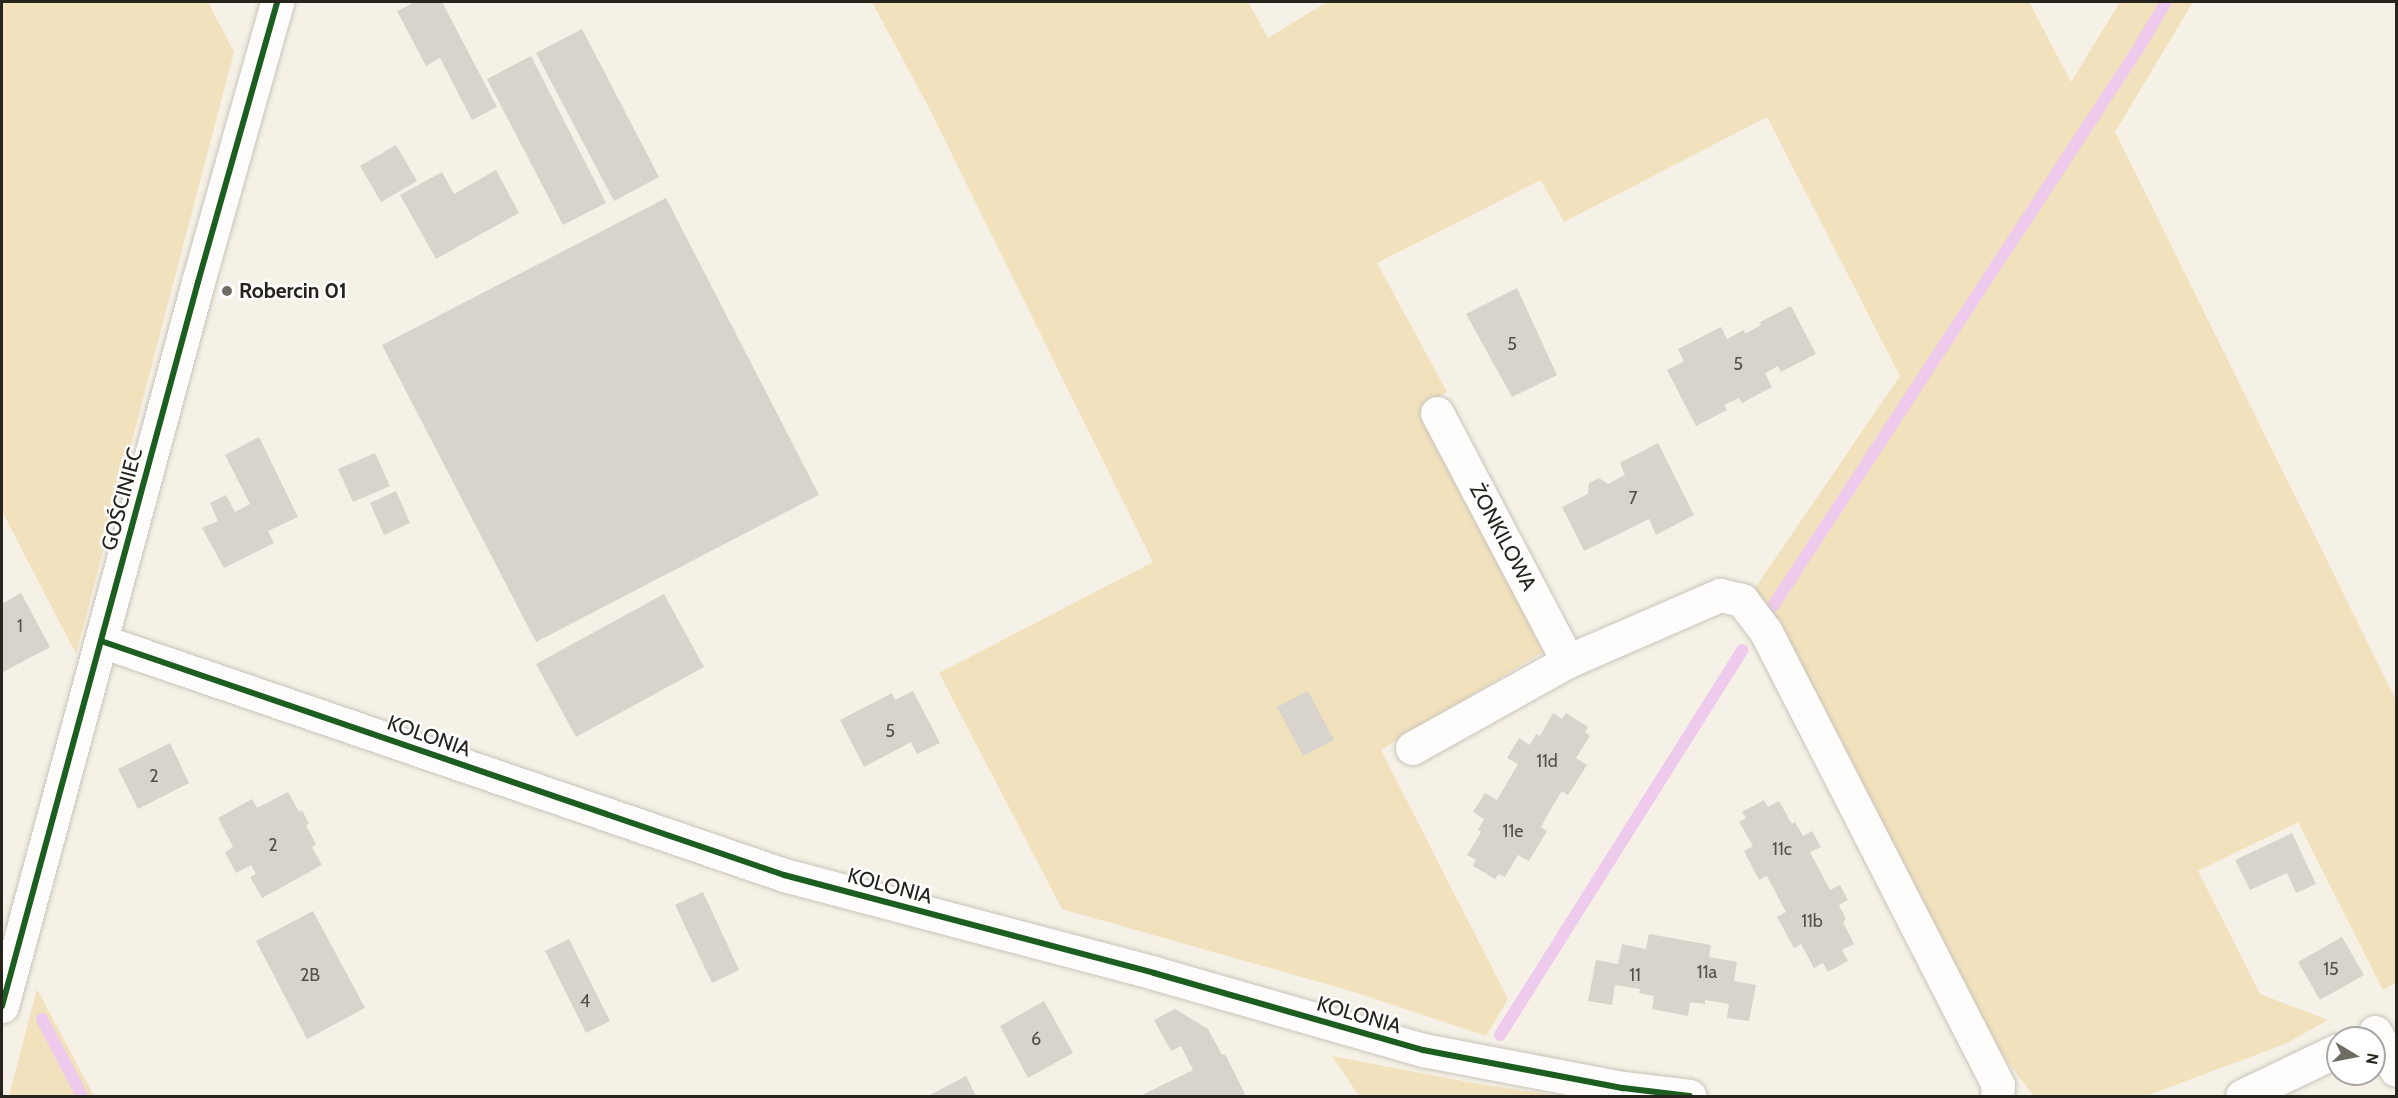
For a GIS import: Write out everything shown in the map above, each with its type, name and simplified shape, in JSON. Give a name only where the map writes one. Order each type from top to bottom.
[{"type":"street","name":"GOŚCINIEC","points":[[2,1006],[277,2]]},
{"type":"street","name":"ŻONKILOWA","points":[[1437,413],[1568,661]]},
{"type":"street","points":[[1412,748],[1568,661],[1720,595],[1742,600],[1753,611],[1998,1085],[1997,1096]]},
{"type":"street","name":"KOLONIA","points":[[101,641],[784,875],[1154,973],[1423,1050],[1623,1088],[1690,1096]]},
{"type":"street","points":[[2386,1047],[2397,1070]]},
{"type":"street","points":[[2242,1096],[2326,1056]]},
{"type":"shaded area","points":[[2,2],[208,2],[234,52],[76,654],[2,511]]},
{"type":"shaded area","points":[[872,2],[1248,2],[1268,38],[1327,2],[2029,2],[2071,82],[2120,2],[2193,2],[2115,132],[2396,700],[2396,983],[2383,990],[2298,822],[2198,871],[2260,994],[2328,1020],[2285,1044],[2146,1096],[2034,1096],[1986,1034],[1753,591],[1900,376],[1767,117],[1564,222],[1541,180],[1377,263],[1447,392],[1421,406],[1543,652],[1381,750],[1508,999],[1486,1036],[1354,992],[1062,909],[939,673],[1153,562],[928,106]]},
{"type":"shaded area","points":[[37,989],[94,1096],[9,1096]]},
{"type":"shaded area","points":[[1332,1056],[1473,1083],[1560,1096],[1359,1096]]},
{"type":"building","points":[[415,2],[442,2],[497,107],[472,120],[440,58],[426,66],[397,11]]},
{"type":"building","points":[[582,29],[659,177],[614,201],[536,53]]},
{"type":"building","points":[[531,56],[606,203],[563,225],[487,79]]},
{"type":"building","points":[[396,145],[417,181],[381,202],[360,166]]},
{"type":"building","points":[[496,170],[519,213],[436,259],[400,195],[442,172],[454,194]]},
{"type":"building","points":[[666,198],[819,495],[536,642],[382,345]]},
{"type":"building","points":[[1517,288],[1557,375],[1512,397],[1466,314]]},
{"type":"building","points":[[1791,306],[1816,354],[1781,372],[1778,366],[1765,373],[1772,387],[1742,403],[1739,398],[1724,405],[1727,410],[1696,426],[1667,370],[1684,361],[1678,349],[1721,327],[1727,339],[1744,330],[1745,334],[1761,325],[1760,322]]},
{"type":"building","points":[[259,437],[298,517],[268,531],[274,543],[224,568],[202,528],[218,521],[210,503],[226,495],[235,512],[250,504],[225,455]]},
{"type":"building","points":[[1658,443],[1694,515],[1656,535],[1649,519],[1584,551],[1562,507],[1588,494],[1589,483],[1599,478],[1608,484],[1625,475],[1620,463]]},
{"type":"building","points":[[375,453],[390,486],[353,502],[338,469]]},
{"type":"building","points":[[396,491],[410,523],[384,535],[370,503]]},
{"type":"building","points":[[21,593],[50,647],[3,672],[2,604]]},
{"type":"building","points":[[664,594],[704,667],[576,737],[536,664]]},
{"type":"building","points":[[913,691],[940,743],[917,754],[911,742],[864,767],[840,720],[892,693],[895,700]]},
{"type":"building","points":[[1308,691],[1334,740],[1303,756],[1277,707]]},
{"type":"building","points":[[1553,713],[1562,719],[1566,713],[1588,727],[1585,732],[1590,736],[1576,758],[1587,765],[1568,795],[1562,791],[1551,809],[1541,827],[1547,831],[1529,861],[1518,855],[1505,877],[1499,874],[1495,879],[1473,866],[1476,860],[1467,855],[1481,832],[1478,830],[1484,819],[1473,812],[1485,793],[1497,800],[1518,764],[1507,758],[1519,738],[1530,745],[1536,734],[1540,736]]},
{"type":"building","points":[[170,743],[189,783],[138,809],[118,769]]},
{"type":"building","points":[[288,792],[299,812],[302,810],[309,824],[306,825],[316,844],[312,847],[322,865],[262,898],[250,877],[256,874],[251,865],[236,873],[225,852],[233,847],[218,818],[252,799],[257,808]]},
{"type":"building","points":[[1764,800],[1768,807],[1779,801],[1792,824],[1795,822],[1803,836],[1812,831],[1821,847],[1810,852],[1830,890],[1840,885],[1848,900],[1839,905],[1846,919],[1843,922],[1854,944],[1842,950],[1848,961],[1828,972],[1823,963],[1814,968],[1801,944],[1794,948],[1777,917],[1786,912],[1767,876],[1759,880],[1744,851],[1753,846],[1739,822],[1746,818],[1742,812]]},
{"type":"building","points":[[2292,833],[2316,884],[2296,893],[2287,873],[2250,890],[2235,860]]},
{"type":"building","points":[[703,892],[739,970],[712,983],[675,905]]},
{"type":"building","points":[[313,911],[365,1008],[307,1039],[256,941]]},
{"type":"building","points":[[1649,934],[1711,945],[1709,957],[1737,962],[1734,981],[1756,985],[1749,1021],[1727,1018],[1729,1004],[1705,1000],[1705,1004],[1690,1002],[1688,1016],[1652,1009],[1654,996],[1639,993],[1640,989],[1615,985],[1612,1005],[1588,1001],[1596,960],[1618,964],[1622,944],[1646,949]]},
{"type":"building","points":[[2342,937],[2364,975],[2320,1000],[2298,962]]},
{"type":"building","points":[[569,939],[610,1021],[586,1033],[545,951]]},
{"type":"building","points":[[1044,1001],[1073,1053],[1028,1078],[1000,1026]]},
{"type":"building","points":[[1175,1009],[1208,1029],[1222,1055],[1225,1054],[1246,1096],[1140,1096],[1193,1070],[1181,1046],[1171,1051],[1154,1020]]},
{"type":"building","points":[[966,1076],[976,1096],[928,1096]]},
{"type":"waterway","points":[[1773,606],[2138,49],[2166,2]]},
{"type":"waterway","points":[[1500,1035],[1742,650]]},
{"type":"waterway","points":[[42,1019],[82,1096]]},
{"type":"cycle path","points":[[2,1006],[198,282],[277,2]]},
{"type":"cycle path","points":[[101,641],[784,875],[1154,973],[1423,1050],[1623,1088],[1690,1096]]},
{"type":"place","name":"Robercin 01","points":[[227,291]]}]
